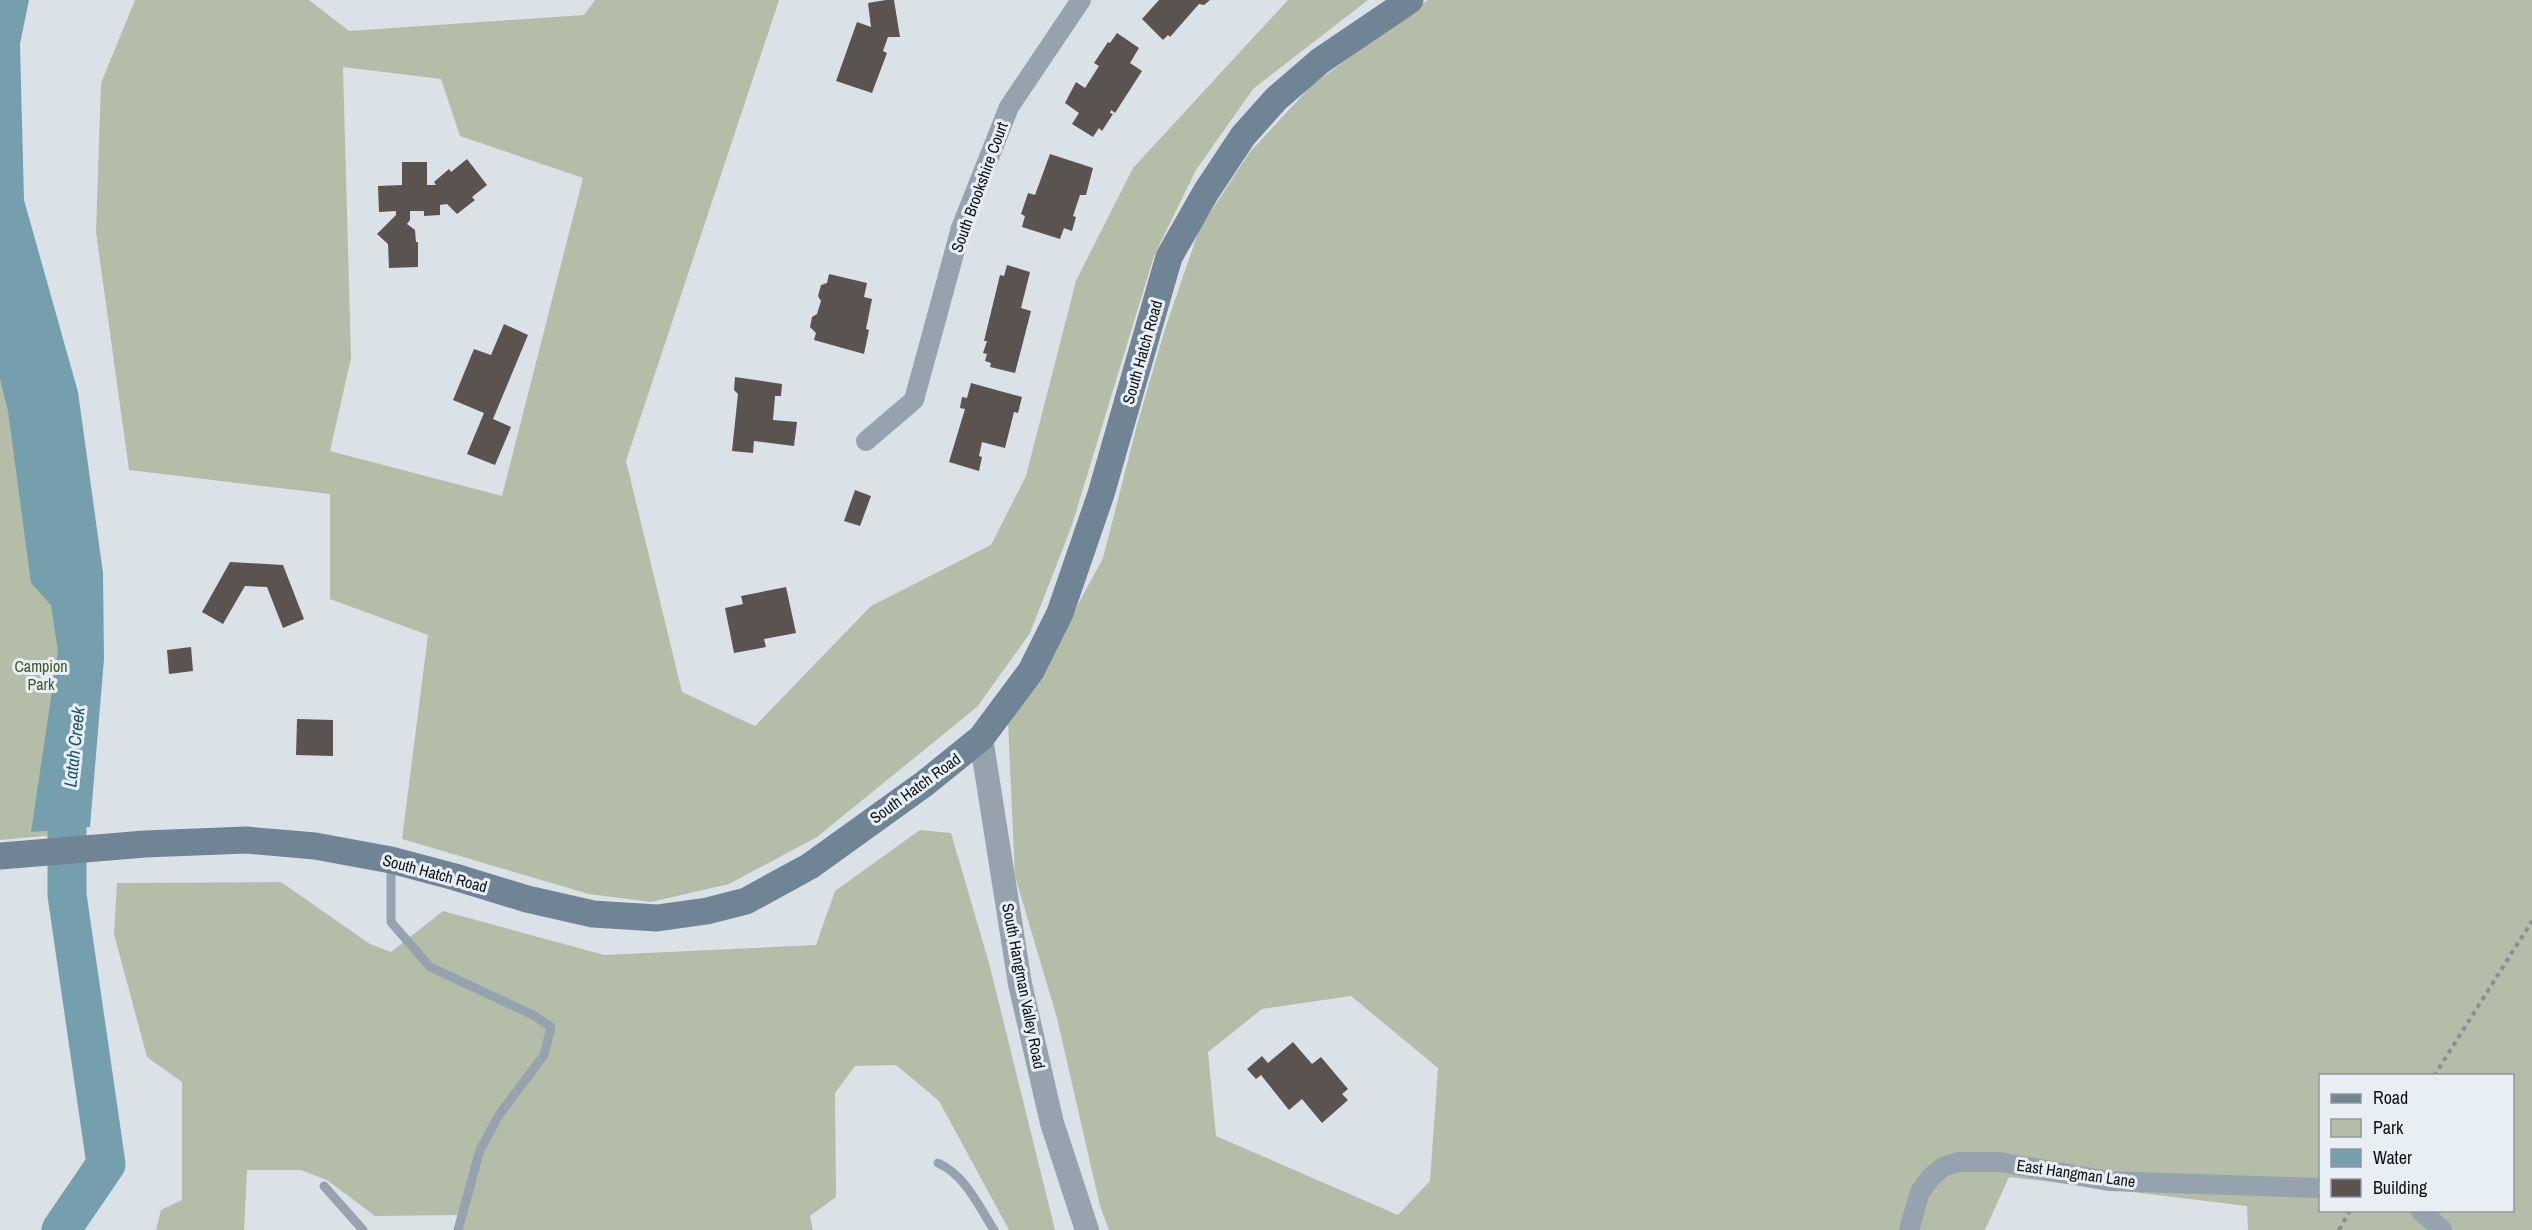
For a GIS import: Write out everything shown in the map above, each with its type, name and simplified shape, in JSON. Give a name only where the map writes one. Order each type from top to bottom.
[{"type":"main road","name":"South Hatch Road","points":[[0,856],[145,844],[246,840],[315,846],[391,860],[527,899],[593,914],[657,918],[707,911],[746,901],[810,866],[924,784],[981,738],[1031,671],[1060,613],[1101,494],[1169,257],[1206,192],[1243,136],[1276,99],[1320,62],[1410,0]]},
{"type":"street","name":"South Brookshire Court","points":[[866,441],[914,400],[961,228],[1009,107],[1081,0]]},
{"type":"street","name":"South Hangman Valley Road","points":[[981,738],[1020,984],[1052,1123],[1087,1230]]},
{"type":"street","name":"East Hangman Lane","points":[[1909,1230],[1920,1192],[1931,1177],[1943,1167],[1958,1162],[1999,1162],[2109,1181],[2319,1188]]},
{"type":"street","points":[[2422,1212],[2442,1230]]},
{"type":"lane","points":[[391,860],[391,922],[429,967],[533,1015],[551,1027],[544,1055],[499,1115],[480,1150],[458,1230]]},
{"type":"lane","points":[[938,1163],[951,1169],[962,1180],[994,1230]]},
{"type":"lane","points":[[324,1186],[363,1230]]},
{"type":"path","points":[[2435,1074],[2532,921]]},
{"type":"path","points":[[2339,1230],[2349,1212]]},
{"type":"green space","points":[[135,0],[309,0],[349,31],[584,15],[595,0],[779,0],[626,461],[682,692],[755,726],[871,606],[991,545],[1026,476],[1076,281],[1133,168],[1288,0],[1368,0],[1253,89],[1196,170],[1154,256],[1072,525],[1030,633],[977,707],[817,837],[729,884],[651,902],[589,894],[402,839],[428,635],[330,599],[330,494],[129,470],[96,232],[101,83]],"holes":[[[343,67],[441,79],[460,136],[583,178],[502,496],[330,451],[351,358]]]},
{"type":"green space","points":[[1428,0],[2532,0],[2532,1230],[2248,1230],[2247,1206],[2009,1177],[1985,1230],[1109,1230],[1100,1206],[1057,1018],[1015,876],[1008,722],[1061,636],[1103,558],[1137,425],[1165,329],[1199,230],[1249,153],[1312,85]],"holes":[[[1351,996],[1438,1068],[1430,1181],[1398,1215],[1216,1136],[1208,1052],[1262,1009]]]},
{"type":"green space","name":"Campion Park","points":[[0,221],[84,646],[79,833],[0,840]]},
{"type":"green space","points":[[920,830],[951,833],[989,963],[1055,1230],[1009,1230],[939,1101],[896,1065],[855,1066],[835,1093],[836,1197],[810,1216],[813,1230],[460,1230],[464,1215],[375,1216],[327,1180],[301,1170],[247,1170],[244,1230],[156,1230],[161,1210],[182,1200],[182,1082],[147,1057],[114,934],[117,883],[281,882],[370,944],[391,952],[443,911],[604,955],[816,945],[835,891]]},
{"type":"water","points":[[0,0],[29,0],[20,44],[24,200],[78,392],[103,573],[104,659],[90,827],[31,832],[58,651],[51,605],[31,583],[8,411],[0,379]]},
{"type":"building","points":[[894,0],[900,37],[888,37],[883,51],[887,53],[872,93],[836,81],[857,22],[871,27],[868,3]]},
{"type":"building","points":[[1159,0],[1210,0],[1204,5],[1199,4],[1170,37],[1168,35],[1163,40],[1142,19]]},
{"type":"building","points":[[1117,33],[1139,48],[1130,63],[1142,71],[1115,113],[1111,110],[1110,113],[1113,114],[1102,131],[1099,128],[1093,137],[1072,124],[1079,113],[1065,103],[1076,82],[1085,88],[1099,66],[1094,63]]},
{"type":"building","points":[[1050,154],[1093,168],[1086,195],[1080,195],[1073,216],[1076,217],[1072,231],[1064,228],[1060,239],[1022,227],[1025,216],[1021,214],[1028,193],[1035,195]]},
{"type":"building","points":[[467,159],[487,185],[472,197],[475,200],[457,214],[447,204],[440,205],[440,215],[424,216],[424,211],[410,211],[410,220],[407,224],[415,230],[416,242],[418,242],[418,267],[389,268],[388,244],[377,234],[396,215],[396,211],[379,212],[378,186],[402,185],[402,162],[427,162],[427,185],[436,185],[434,182],[449,169],[451,172]]},
{"type":"building","points":[[1007,265],[1030,272],[1021,308],[1031,311],[1015,373],[990,367],[991,363],[985,361],[987,354],[983,353],[1000,275],[1004,276]]},
{"type":"building","points":[[829,274],[867,283],[864,297],[872,299],[864,354],[814,340],[816,333],[810,327],[812,317],[817,314],[821,301],[818,296],[821,285],[827,283]]},
{"type":"building","points":[[504,324],[528,335],[493,419],[511,427],[495,465],[467,454],[484,413],[453,400],[474,349],[491,355]]},
{"type":"building","points":[[735,377],[782,384],[781,396],[775,396],[773,420],[797,422],[794,446],[754,441],[753,453],[732,451],[738,394],[734,390]]},
{"type":"building","points":[[971,383],[1022,397],[1018,413],[1014,412],[1005,448],[982,442],[979,471],[949,462],[965,409],[960,408],[962,397],[967,398]]},
{"type":"building","points":[[855,490],[871,496],[860,526],[844,521]]},
{"type":"building","points":[[230,562],[283,565],[304,619],[283,628],[267,587],[245,586],[223,624],[202,612]]},
{"type":"building","points":[[786,587],[796,633],[764,639],[766,647],[734,653],[725,608],[743,604],[741,596]]},
{"type":"building","points":[[191,647],[193,671],[169,674],[167,650]]},
{"type":"building","points":[[297,719],[333,720],[333,756],[296,755]]},
{"type":"building","points":[[1293,1042],[1312,1064],[1321,1057],[1348,1089],[1342,1094],[1348,1100],[1322,1123],[1302,1099],[1289,1110],[1261,1075],[1256,1079],[1247,1069],[1262,1056],[1268,1063]]},
{"type":"waterway","name":"Latah Creek","points":[[61,1230],[106,1164],[67,895],[67,819],[71,775]]}]
